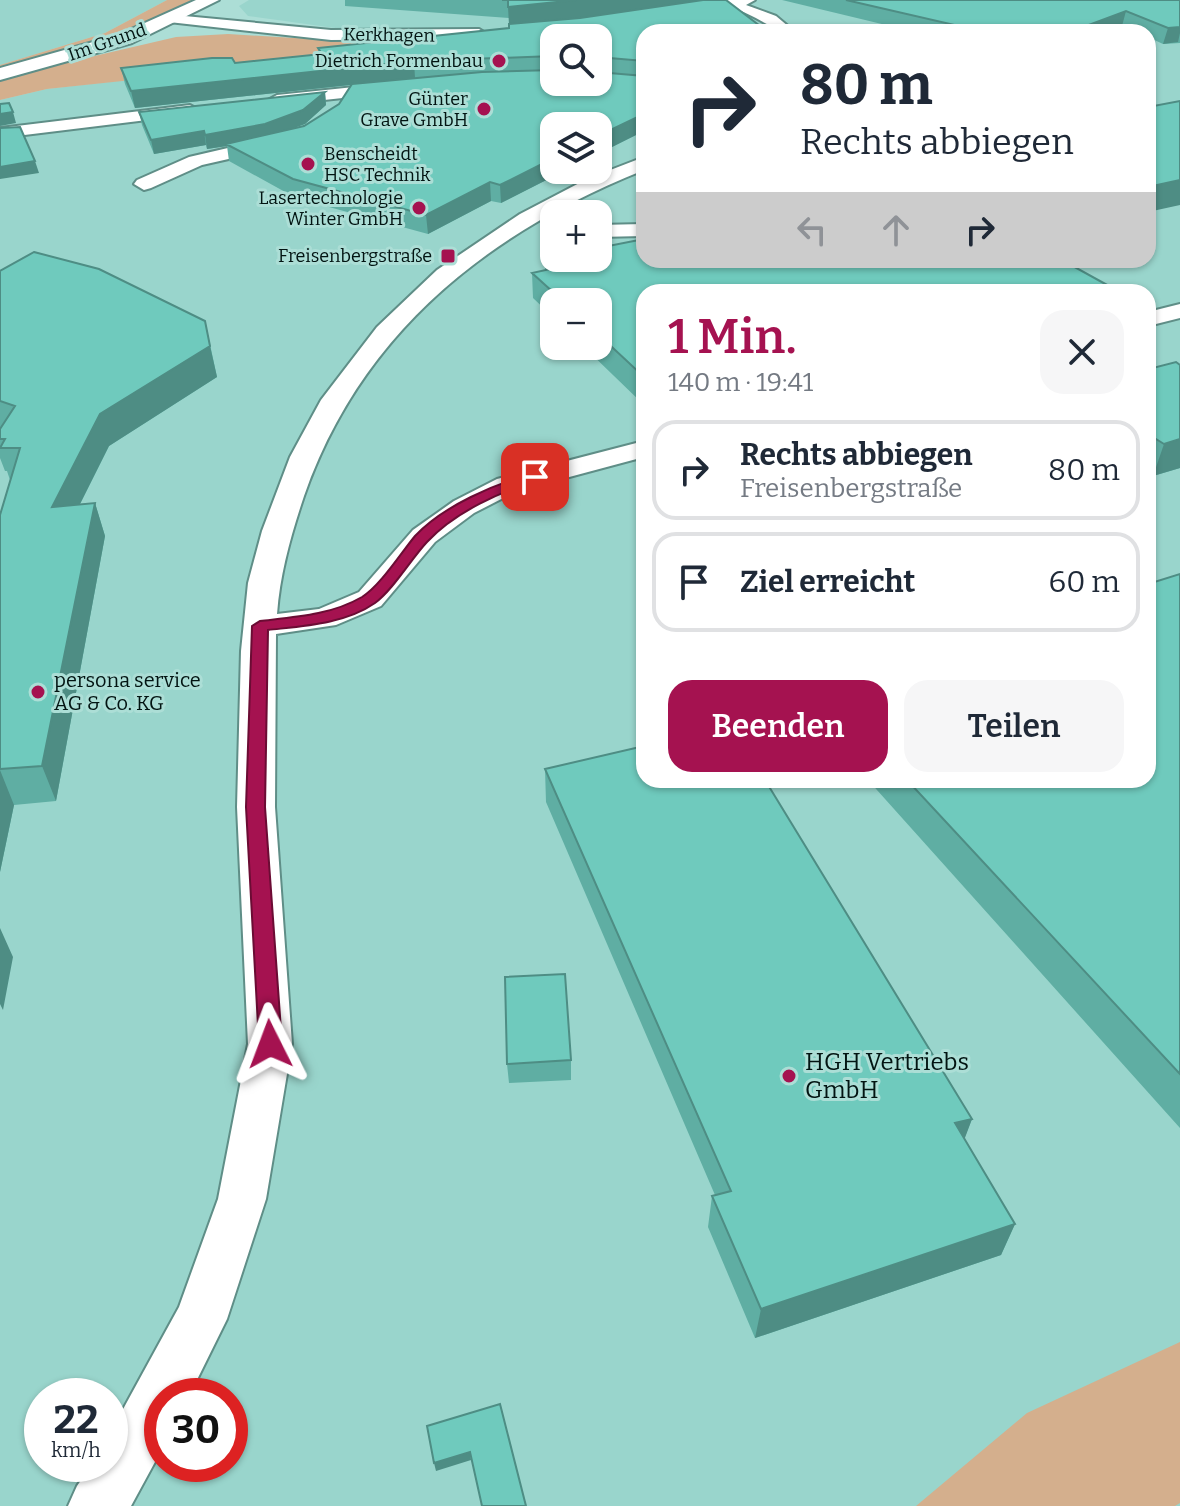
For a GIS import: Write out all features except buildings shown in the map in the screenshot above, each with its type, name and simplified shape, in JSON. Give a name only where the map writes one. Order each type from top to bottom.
[{"type":"main road","name":"Im Grund","points":[[0,74],[125,39],[210,0]]},
{"type":"street","points":[[674,12],[748,0]]},
{"type":"street","points":[[729,3],[777,24]]},
{"type":"street","name":"Kerkhagen","points":[[174,19],[346,35],[498,33]]},
{"type":"street","points":[[258,102],[338,102],[405,87]]},
{"type":"street","points":[[0,133],[211,108]]},
{"type":"street","points":[[144,184],[196,161],[288,139]]},
{"type":"street","points":[[570,200],[594,183],[636,166]]},
{"type":"street","points":[[97,1506],[117,1477],[201,1319],[242,1199],[270,1044],[256,807],[260,626],[264,583],[277,531],[304,457],[334,400],[385,332],[434,286],[540,222]]},
{"type":"street","points":[[612,231],[636,230]]},
{"type":"street","points":[[1156,317],[1180,311]]},
{"type":"street","points":[[260,626],[325,618],[370,599],[424,536],[464,507],[507,485],[636,451]]},
{"type":"shaded area","points":[[0,0],[167,0],[105,33],[0,65]]},
{"type":"shaded area","points":[[167,0],[192,0],[137,26],[0,70],[0,65],[105,33]]},
{"type":"shaded area","points":[[249,0],[1180,0],[1180,1506],[0,1506],[0,100],[47,89],[395,50],[409,30],[342,29],[248,16],[239,6]]},
{"type":"shaded area","points":[[228,34],[377,43],[255,67],[47,89],[0,100],[0,78],[176,37]]},
{"type":"shaded area","points":[[1180,1342],[1180,1503],[1175,1506],[916,1506],[1027,1413]]},
{"type":"place","name":"Dietrich Formenbau","points":[[499,61]]},
{"type":"place","name":"Günter Grave GmbH","points":[[484,109]]},
{"type":"place","name":"Benscheidt HSC Technik","points":[[308,164]]},
{"type":"place","name":"Lasertechnologie Winter GmbH","points":[[419,208]]},
{"type":"place","name":"Freisenbergstraße","points":[[448,256]]},
{"type":"place","name":"persona service AG & Co. KG","points":[[38,692]]},
{"type":"place","name":"HGH Vertriebs GmbH","points":[[789,1076]]},
{"type":"route","points":[[270,1044],[256,807],[260,626],[325,618],[370,599],[424,536],[464,507],[507,485],[535,477]]}]
